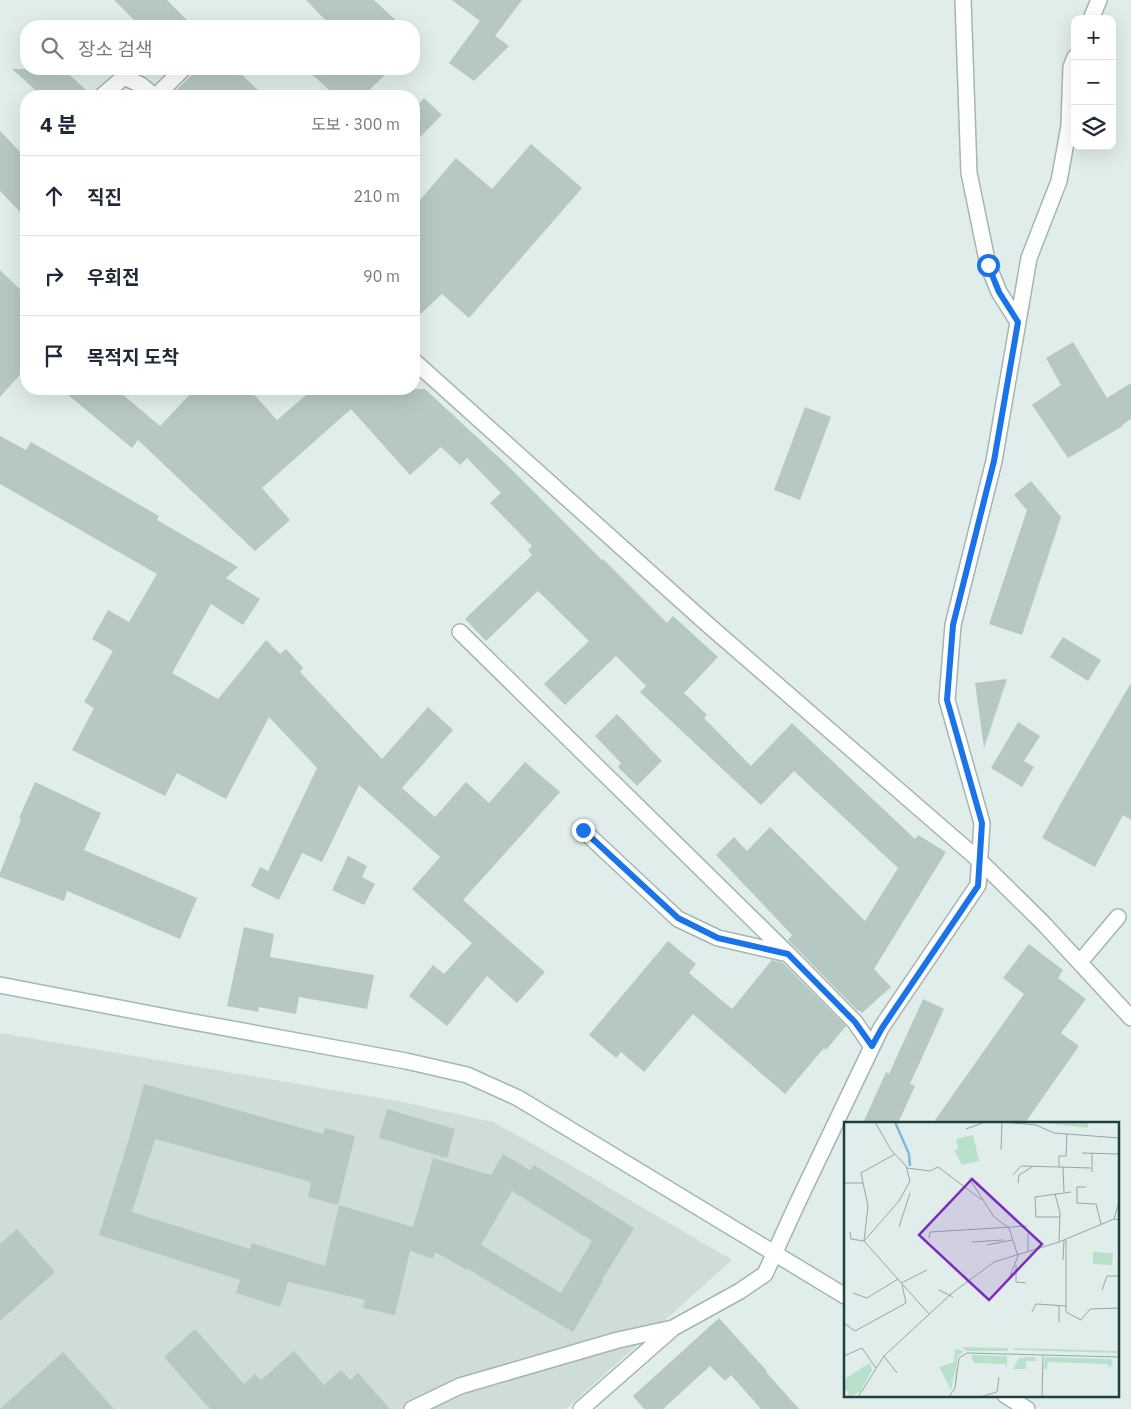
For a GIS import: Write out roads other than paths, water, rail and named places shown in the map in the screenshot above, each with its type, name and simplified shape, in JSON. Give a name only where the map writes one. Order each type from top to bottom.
[{"type":"street","points":[[963,0],[969,173],[988,265],[999,292],[1018,322]]},
{"type":"street","points":[[1093,15],[1099,0]]},
{"type":"street","points":[[581,1409],[673,1328],[740,1291],[765,1274],[872,1046],[882,1028],[978,886],[982,823],[947,700],[953,625],[994,461],[1029,258],[1059,181],[1069,126],[1070,67],[1074,60]]},
{"type":"street","points":[[161,90],[177,75]]},
{"type":"street","points":[[109,90],[124,77],[147,90]]},
{"type":"street","points":[[420,366],[706,624],[980,861],[1043,923],[1131,1018]]},
{"type":"street","points":[[460,632],[788,954],[855,1022],[872,1046]]},
{"type":"street","points":[[583,830],[678,918],[718,938],[788,954]]},
{"type":"street","points":[[1080,962],[1118,917]]},
{"type":"street","points":[[0,985],[406,1061],[467,1075],[518,1098],[844,1295]]},
{"type":"street","points":[[412,1409],[460,1386],[618,1340],[673,1328]]},
{"type":"street","points":[[1007,1396],[1027,1409]]}]
